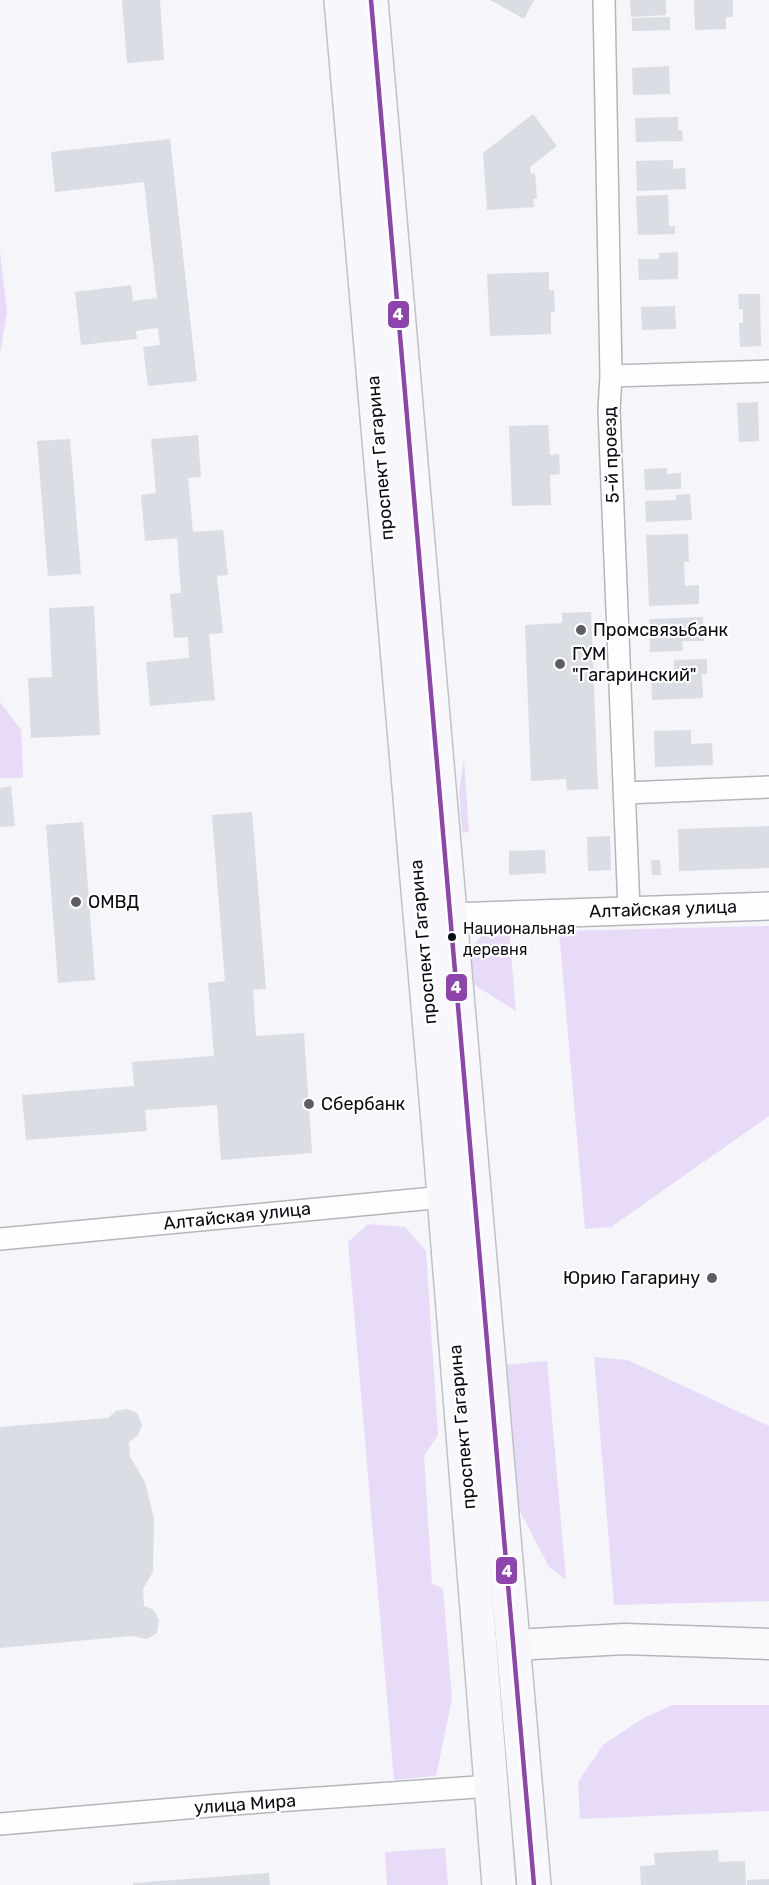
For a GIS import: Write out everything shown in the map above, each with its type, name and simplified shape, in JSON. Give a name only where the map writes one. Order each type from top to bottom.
[{"type":"main road","name":"проспект Гагарина","points":[[341,0],[435,918],[459,1196],[513,1645],[534,1885]]},
{"type":"main road","name":"проспект Гагарина","points":[[371,0],[435,918]]},
{"type":"main road","name":"проспект Гагарина","points":[[459,1196],[480,1648],[499,1885]]},
{"type":"main road","points":[[480,1648],[625,1639],[769,1644]]},
{"type":"street","name":"5-й проезд","points":[[604,0],[611,376],[609,410],[629,910]]},
{"type":"street","points":[[611,376],[769,371]]},
{"type":"street","points":[[625,793],[769,787]]},
{"type":"street","name":"Алтайская улица","points":[[435,918],[769,906]]},
{"type":"street","name":"Алтайская улица","points":[[0,1239],[459,1196]]},
{"type":"street","name":"улица Мира","points":[[0,1824],[233,1804],[491,1786]]},
{"type":"shaded area","points":[[0,251],[7,312],[0,354]]},
{"type":"shaded area","points":[[0,702],[21,730],[23,778],[0,778]]},
{"type":"shaded area","points":[[464,758],[469,832],[462,833],[459,792]]},
{"type":"shaded area","points":[[769,926],[769,1116],[611,1227],[585,1229],[559,931]]},
{"type":"shaded area","points":[[509,930],[516,1011],[473,984],[470,949],[485,932]]},
{"type":"shaded area","points":[[368,1224],[405,1227],[426,1251],[438,1435],[424,1456],[432,1584],[443,1588],[452,1699],[436,1776],[394,1780],[348,1242]]},
{"type":"shaded area","points":[[594,1357],[628,1360],[769,1426],[769,1601],[614,1605]]},
{"type":"shaded area","points":[[547,1361],[566,1580],[549,1567],[510,1492],[503,1365]]},
{"type":"shaded area","points":[[672,1705],[769,1705],[769,1811],[580,1819],[578,1782],[603,1745],[642,1719]]},
{"type":"shaded area","points":[[445,1848],[448,1885],[387,1885],[385,1852]]},
{"type":"building","points":[[122,0],[160,0],[164,60],[127,63]]},
{"type":"building","points":[[490,0],[534,0],[524,19]]},
{"type":"building","points":[[630,0],[666,0],[666,15],[631,17]]},
{"type":"building","points":[[694,0],[733,0],[733,17],[726,17],[726,29],[695,30]]},
{"type":"building","points":[[670,17],[670,30],[632,31],[632,18]]},
{"type":"building","points":[[669,66],[670,94],[633,95],[632,68]]},
{"type":"building","points":[[533,114],[557,146],[530,167],[531,174],[535,173],[537,198],[533,199],[534,207],[487,210],[483,153]]},
{"type":"building","points":[[678,117],[678,130],[682,130],[683,141],[636,142],[635,118]]},
{"type":"building","points":[[170,139],[197,381],[148,386],[143,347],[160,345],[158,328],[136,331],[137,339],[81,345],[75,292],[131,285],[133,301],[157,298],[144,182],[55,192],[51,152]]},
{"type":"building","points":[[673,160],[673,169],[685,168],[686,189],[637,191],[636,161]]},
{"type":"building","points":[[668,195],[669,226],[675,226],[675,234],[638,235],[636,196]]},
{"type":"building","points":[[678,252],[678,279],[639,280],[638,259],[659,259],[659,253]]},
{"type":"building","points":[[549,272],[549,290],[554,290],[555,312],[551,312],[551,334],[490,336],[487,274]]},
{"type":"building","points":[[738,294],[760,294],[761,346],[740,347],[739,323],[743,323],[743,309],[739,309]]},
{"type":"building","points":[[675,306],[676,329],[642,330],[641,307]]},
{"type":"building","points":[[758,402],[759,441],[739,442],[737,403]]},
{"type":"building","points":[[548,425],[550,455],[559,454],[560,474],[550,475],[551,505],[512,506],[509,426]]},
{"type":"building","points":[[198,435],[201,477],[188,478],[193,532],[223,530],[228,575],[217,576],[223,633],[209,634],[215,700],[150,706],[146,662],[189,658],[188,637],[174,638],[170,594],[181,593],[177,538],[145,541],[141,495],[156,493],[151,439]]},
{"type":"building","points":[[70,439],[81,574],[48,576],[37,441]]},
{"type":"building","points":[[667,468],[667,474],[681,473],[681,489],[645,490],[644,469]]},
{"type":"building","points":[[690,494],[692,520],[646,522],[645,501],[676,500],[676,495]]},
{"type":"building","points":[[688,534],[689,562],[684,562],[685,586],[699,585],[699,604],[649,606],[646,535]]},
{"type":"building","points":[[94,606],[100,735],[31,738],[28,678],[52,677],[49,608]]},
{"type":"building","name":"ГУМ \"Гагаринский\"","points":[[591,612],[598,789],[567,790],[566,779],[531,781],[525,625],[562,623],[562,613]]},
{"type":"building","points":[[703,617],[704,641],[682,641],[683,651],[650,652],[649,619]]},
{"type":"building","points":[[707,659],[707,674],[702,674],[703,698],[652,700],[651,677],[674,676],[674,660]]},
{"type":"building","points":[[691,730],[691,744],[712,743],[713,765],[655,767],[654,731]]},
{"type":"building","points":[[11,786],[15,826],[0,827],[0,788]]},
{"type":"building","points":[[252,812],[266,989],[253,990],[256,1036],[304,1033],[312,1153],[221,1160],[217,1105],[145,1110],[147,1131],[26,1140],[22,1095],[134,1086],[132,1062],[214,1056],[208,983],[225,981],[212,815]]},
{"type":"building","points":[[83,822],[95,980],[58,983],[46,825]]},
{"type":"building","points":[[769,826],[769,868],[679,871],[678,829]]},
{"type":"building","points":[[610,836],[611,870],[588,871],[587,837]]},
{"type":"building","points":[[545,850],[546,873],[509,875],[509,851]]},
{"type":"building","points":[[651,860],[660,860],[661,875],[652,875]]},
{"type":"building","points":[[127,1409],[137,1413],[142,1425],[138,1435],[129,1442],[130,1457],[145,1482],[154,1519],[153,1572],[143,1589],[144,1606],[154,1610],[159,1620],[157,1633],[147,1639],[132,1636],[0,1648],[0,1427],[108,1418],[116,1411]]},
{"type":"building","points":[[718,1850],[719,1862],[745,1861],[746,1885],[641,1885],[640,1866],[655,1865],[654,1853]]},
{"type":"building","points":[[269,1873],[270,1885],[133,1885],[133,1883]]},
{"type":"building","points":[[769,1879],[769,1885],[747,1885],[747,1880]]},
{"type":"transit line","name":"4","points":[[371,0],[534,1885]]},
{"type":"place","name":"Промсвязьбанк","points":[[581,630]]},
{"type":"place","name":"ГУМ \"Гагаринский\"","points":[[560,664]]},
{"type":"place","name":"ОМВД","points":[[76,902]]},
{"type":"place","name":"Национальная деревня","points":[[452,937]]},
{"type":"place","name":"Сбербанк","points":[[309,1104]]},
{"type":"place","name":"Юрию Гагарину","points":[[712,1278]]}]
